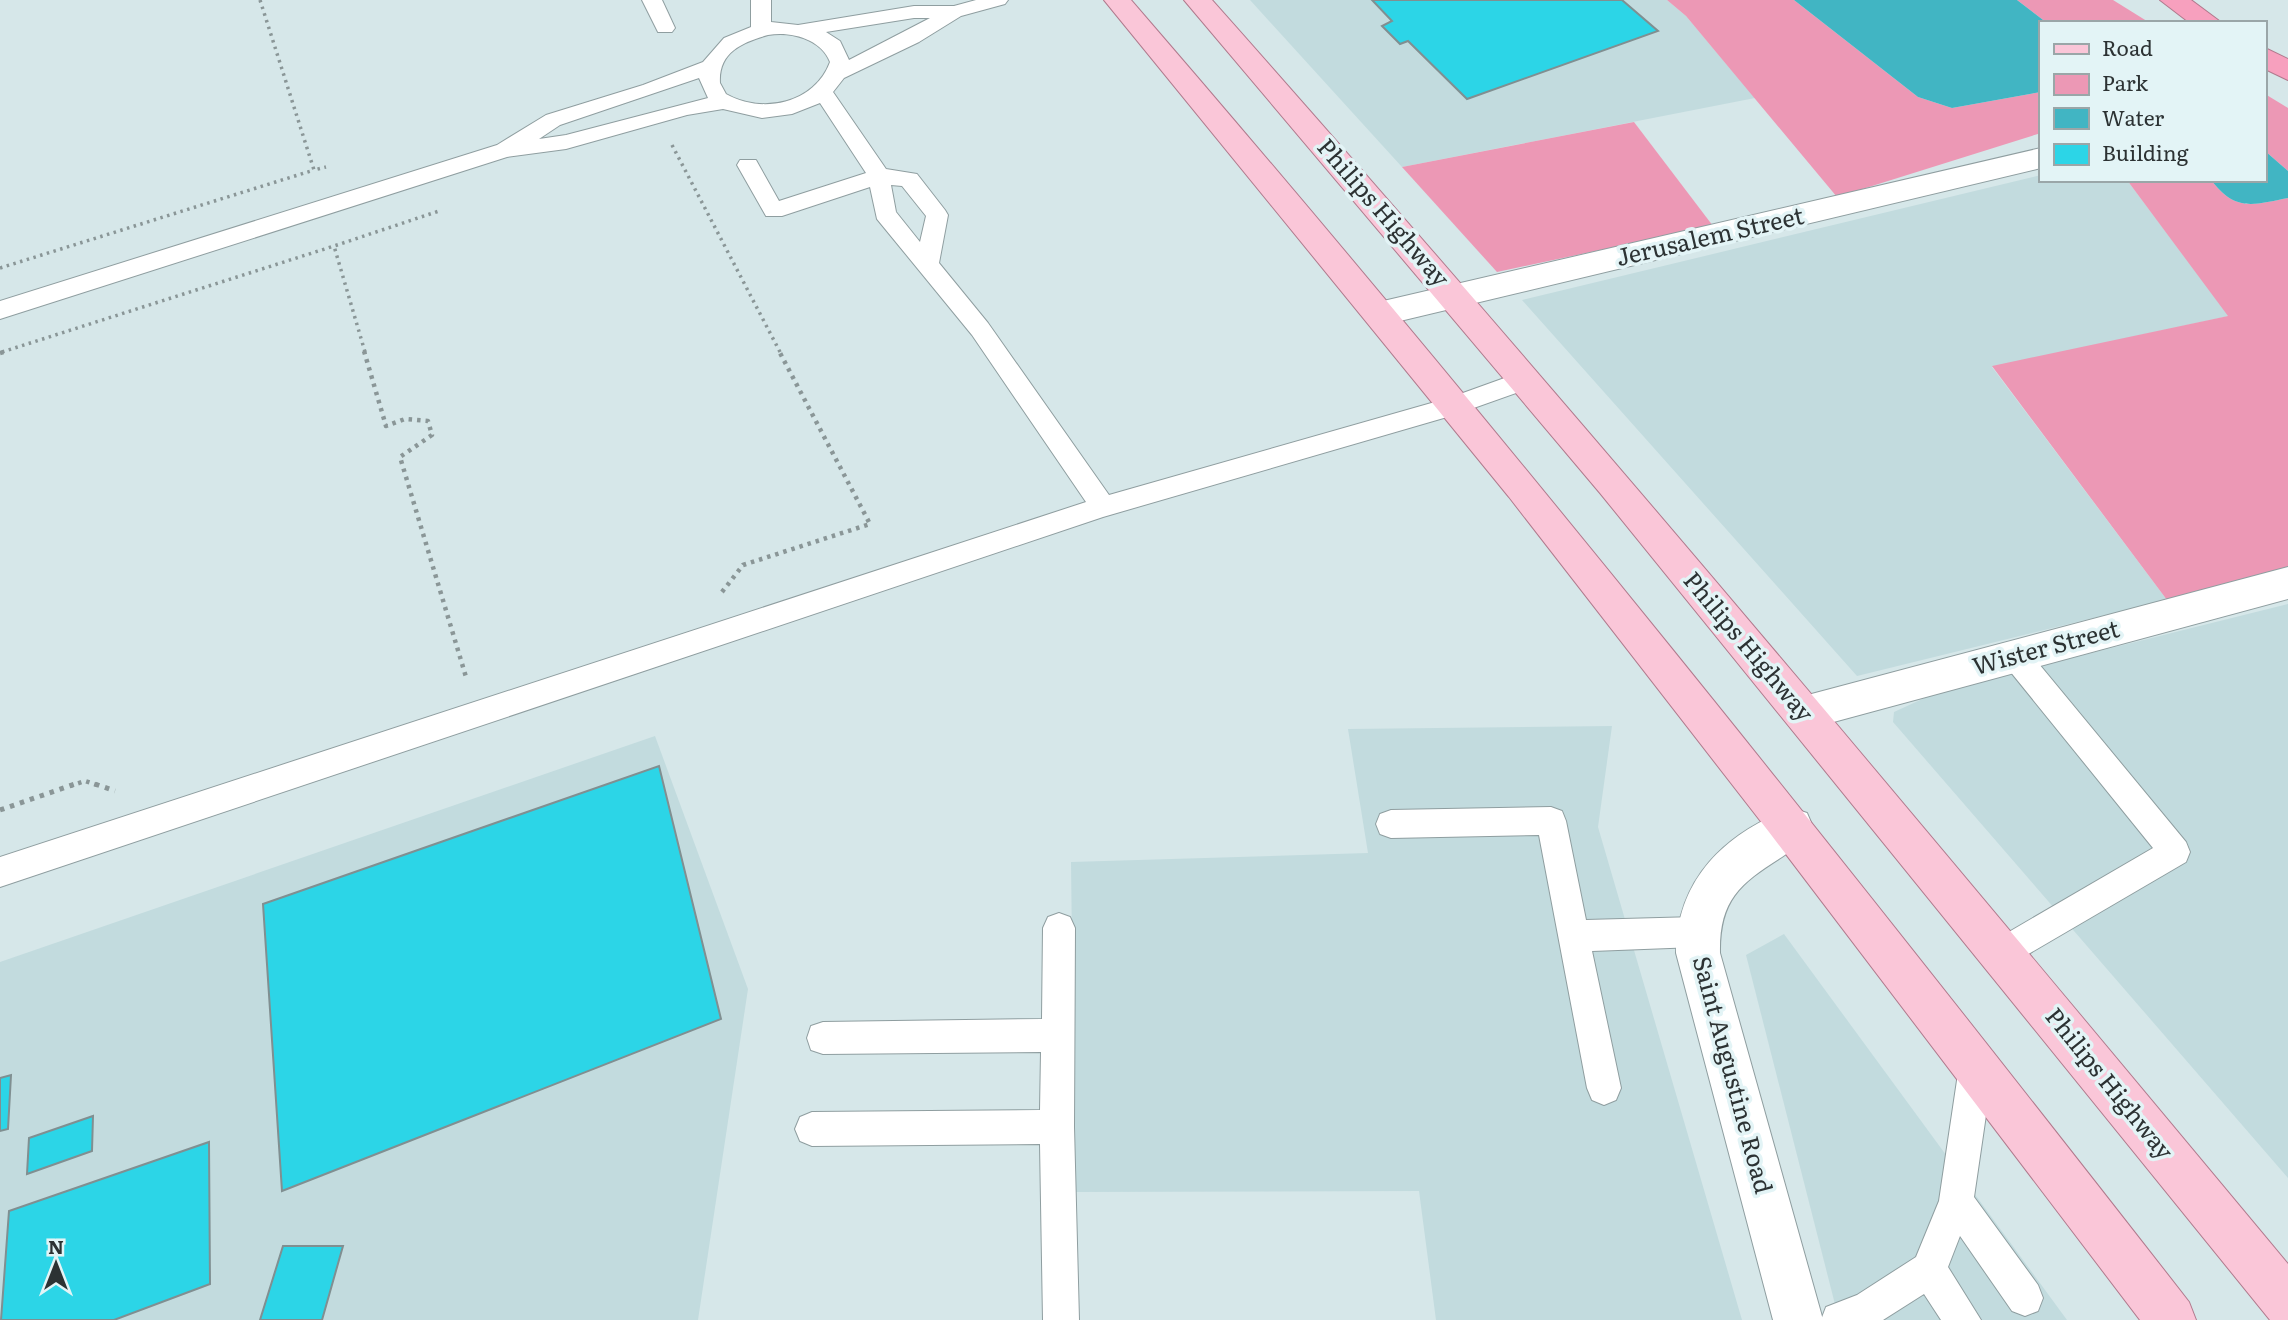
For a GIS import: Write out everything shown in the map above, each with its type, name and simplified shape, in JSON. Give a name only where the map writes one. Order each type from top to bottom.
[{"type":"highway","points":[[2173,0],[2207,21]]},
{"type":"highway","points":[[2267,58],[2288,72]]},
{"type":"main road","points":[[1118,0],[1225,125],[1792,827],[2171,1320]]},
{"type":"main road","name":"Philips Highway","points":[[1197,0],[1456,297],[1804,713],[2288,1303]]},
{"type":"street","name":"Jerusalem Street","points":[[1379,314],[2039,158]]},
{"type":"street","name":"Wister Street","points":[[1804,713],[2288,583]]},
{"type":"street","name":"Saint Augustine Road","points":[[1792,827],[1738,861],[1711,887],[1696,933],[1698,953],[1798,1320]]},
{"type":"lane","points":[[652,0],[665,28]]},
{"type":"lane","points":[[761,0],[761,31]]},
{"type":"lane","points":[[725,102],[713,92],[707,80],[708,67],[716,54],[730,42],[761,31],[803,30],[914,12],[954,12],[998,0]]},
{"type":"lane","points":[[0,310],[505,150],[566,142],[656,116],[725,102],[764,111],[785,109],[954,12]]},
{"type":"lane","points":[[803,30],[830,41],[839,53],[841,67],[831,83]]},
{"type":"lane","points":[[505,150],[553,120],[650,90],[708,67]]},
{"type":"lane","points":[[831,83],[879,176],[885,214],[981,329],[1103,507]]},
{"type":"lane","points":[[748,165],[774,211],[879,176],[909,179],[937,215],[928,265]]},
{"type":"lane","points":[[0,872],[1103,507],[1454,406],[1524,380]]},
{"type":"lane","points":[[2001,954],[2175,852],[2015,656]]},
{"type":"lane","points":[[1391,824],[1550,821],[1604,1088]]},
{"type":"lane","points":[[1059,928],[1057,1126],[1061,1320]]},
{"type":"lane","points":[[1573,936],[1696,933]]},
{"type":"lane","points":[[823,1038],[1058,1035]]},
{"type":"lane","points":[[1861,1316],[1929,1270],[1956,1201],[1976,1068]]},
{"type":"lane","points":[[812,1129],[1057,1126]]},
{"type":"lane","points":[[1956,1201],[2025,1298]]},
{"type":"lane","points":[[1929,1270],[1963,1320]]},
{"type":"path","points":[[260,0],[314,170]]},
{"type":"path","points":[[656,116],[870,524],[743,565],[717,598]]},
{"type":"path","points":[[0,268],[327,167]]},
{"type":"path","points":[[0,353],[441,210]]},
{"type":"path","points":[[334,246],[386,426],[405,419],[428,421],[432,435],[422,445],[400,457],[468,681],[455,685]]},
{"type":"shaded area","points":[[1250,0],[1667,0],[1686,16],[1755,98],[1402,167]]},
{"type":"shaded area","points":[[2039,175],[2039,182],[2128,182],[2229,316],[1992,367],[2167,600],[1857,676],[1522,300]]},
{"type":"shaded area","points":[[2288,604],[2288,1178],[1893,722],[1894,712],[1942,690]]},
{"type":"shaded area","points":[[1612,726],[1598,827],[1742,1320],[1436,1320],[1419,1191],[1075,1192],[1071,862],[1368,853],[1348,729]]},
{"type":"shaded area","points":[[655,736],[748,989],[698,1320],[0,1320],[0,962]]},
{"type":"shaded area","points":[[1784,934],[2067,1320],[1839,1320],[1746,955]]},
{"type":"green space","points":[[1667,0],[1794,0],[1918,97],[1952,108],[2039,92],[2039,134],[1837,197],[1686,16]]},
{"type":"green space","points":[[2017,0],[2113,0],[2147,21],[2044,21]]},
{"type":"green space","points":[[2267,95],[2288,108],[2288,171],[2267,153]]},
{"type":"green space","points":[[1634,122],[1713,226],[1497,272],[1402,167]]},
{"type":"green space","points":[[2128,182],[2213,182],[2229,197],[2245,204],[2288,198],[2288,568],[2167,600],[1992,366],[2228,316]]},
{"type":"water","points":[[1794,0],[2017,0],[2044,21],[2039,21],[2039,92],[1952,108],[1918,97]]},
{"type":"water","points":[[2267,153],[2288,171],[2288,198],[2245,204],[2237,202],[2213,182],[2267,182]]},
{"type":"building","points":[[1372,0],[1622,0],[1658,31],[1467,99],[1408,41],[1400,44],[1382,26],[1392,21]]},
{"type":"building","points":[[659,766],[721,1019],[282,1191],[263,904]]},
{"type":"building","points":[[11,1075],[8,1129],[0,1131],[0,1078]]},
{"type":"building","points":[[93,1116],[92,1151],[27,1174],[29,1138]]},
{"type":"building","points":[[209,1142],[210,1284],[114,1320],[1,1320],[9,1211]]},
{"type":"building","points":[[283,1246],[343,1246],[322,1320],[260,1320]]}]
